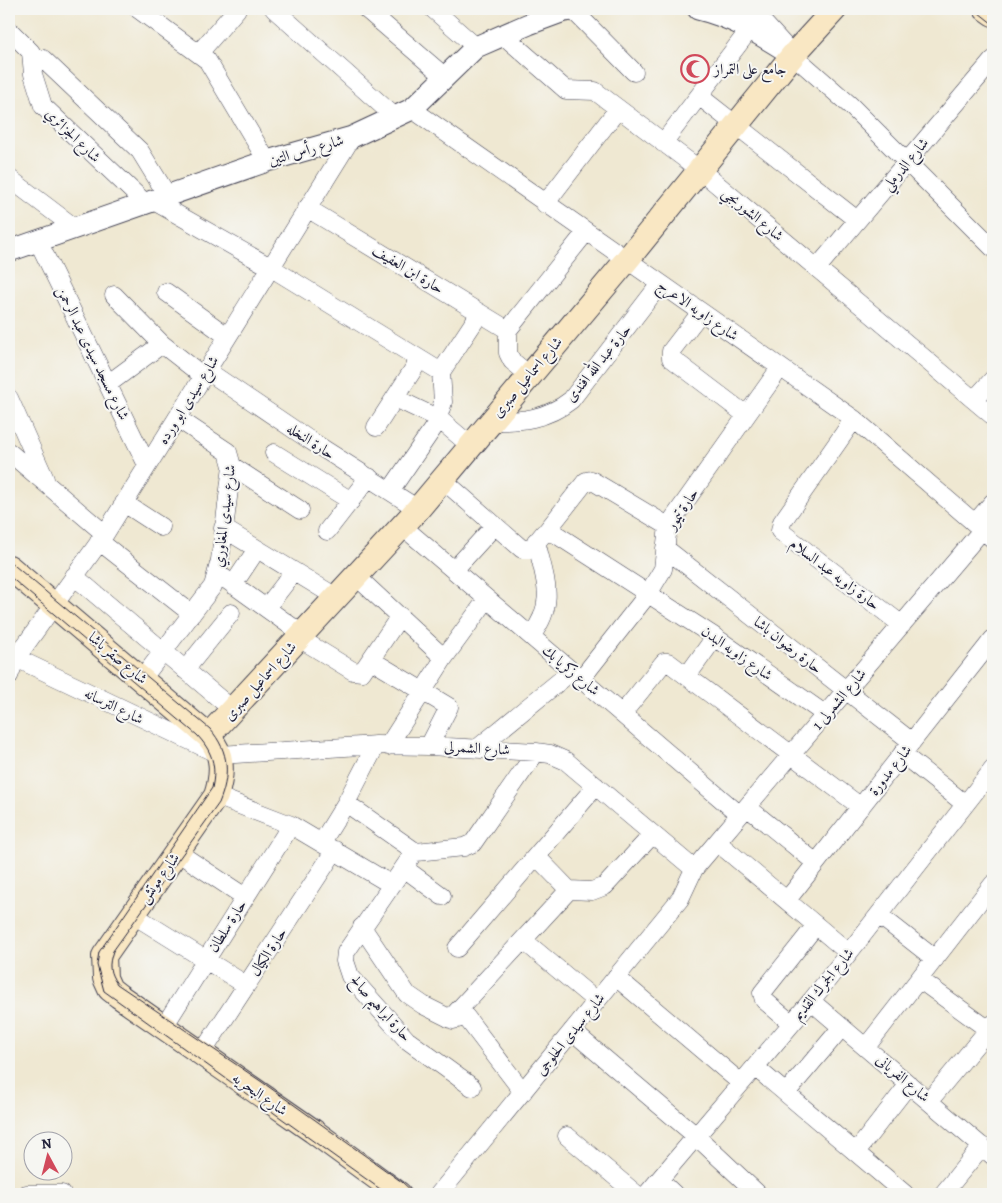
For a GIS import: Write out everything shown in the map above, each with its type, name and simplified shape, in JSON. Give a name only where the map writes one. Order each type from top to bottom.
[{"type":"main road","name":"شارع اسماعيل صبرى","points":[[214,746],[233,710],[410,518],[626,261],[793,55],[835,9]]},
{"type":"main road","points":[[986,9],[993,14]]},
{"type":"main road","name":"شارع صقر باشا","points":[[9,567],[142,679],[214,746]]},
{"type":"main road","name":"شارع موتش","points":[[119,996],[110,988],[105,978],[104,956],[216,796],[222,771],[214,746]]},
{"type":"main road","name":"شارع البحريه","points":[[119,996],[202,1053],[398,1194]]},
{"type":"street","points":[[138,9],[207,60],[267,161]]},
{"type":"street","points":[[199,53],[237,9]]},
{"type":"street","name":"شارع زاويه الاعرج","points":[[274,9],[403,113],[545,204],[854,419],[984,530]]},
{"type":"street","points":[[366,9],[445,77]]},
{"type":"street","points":[[433,9],[476,47]]},
{"type":"street","points":[[577,9],[634,72]]},
{"type":"street","name":"شارع رأس التين","points":[[9,251],[267,161],[352,137],[403,113],[476,47],[529,24],[577,9]]},
{"type":"street","points":[[698,9],[728,18],[751,19],[908,161],[993,248]]},
{"type":"street","points":[[663,143],[699,96],[751,19]]},
{"type":"street","points":[[9,30],[28,48],[32,56],[43,59],[140,151],[155,199],[442,372]]},
{"type":"street","name":"شارع الشوربجي","points":[[503,35],[566,90],[595,92],[700,170],[993,416]]},
{"type":"street","name":"شارع الجزائري","points":[[32,56],[33,74],[43,106],[155,199]]},
{"type":"street","name":"شارع الدرملي","points":[[817,268],[993,60]]},
{"type":"street","points":[[699,96],[857,220]]},
{"type":"street","points":[[545,204],[618,109]]},
{"type":"street","name":"شارع سيدى ابو ورده","points":[[9,676],[12,657],[54,604],[102,538],[352,137]]},
{"type":"street","points":[[9,178],[74,228]]},
{"type":"street","name":"حارة ابن العفيف","points":[[307,208],[508,330]]},
{"type":"street","points":[[529,375],[512,361],[508,353],[508,330],[586,232]]},
{"type":"street","name":"شارع مسجد سيدى عبد الرحمن","points":[[38,241],[147,465]]},
{"type":"street","name":"حارة عبد الله افندى","points":[[491,421],[527,420],[554,412],[567,403],[660,284]]},
{"type":"street","points":[[166,292],[228,336]]},
{"type":"street","name":"حارة النخله","points":[[114,294],[162,344],[390,491],[410,518]]},
{"type":"street","points":[[700,312],[671,351],[671,358],[746,415]]},
{"type":"street","points":[[390,491],[439,419],[443,402],[442,372],[480,313]]},
{"type":"street","points":[[108,384],[162,344]]},
{"type":"street","points":[[376,427],[420,359]]},
{"type":"street","name":"حارة تيمور","points":[[479,747],[577,675],[648,594],[663,569],[668,526],[780,368]]},
{"type":"street","points":[[974,400],[993,379]]},
{"type":"street","points":[[9,398],[47,484]]},
{"type":"street","points":[[395,398],[439,419],[471,446]]},
{"type":"street","name":"شارع سيدى المغاوري","points":[[142,679],[213,586],[217,574],[232,466],[228,452],[177,418]]},
{"type":"street","name":"حارة زاويه عبد السلام","points":[[854,419],[782,522],[780,531],[902,625]]},
{"type":"street","points":[[274,453],[350,501]]},
{"type":"street","points":[[10,456],[47,484],[102,538],[192,614]]},
{"type":"street","points":[[232,466],[300,510]]},
{"type":"street","points":[[327,531],[369,478]]},
{"type":"street","points":[[442,480],[524,550],[530,549],[586,482],[591,480],[668,526]]},
{"type":"street","points":[[124,502],[161,527]]},
{"type":"street","name":"شارع الشمرلى 1","points":[[694,868],[984,530],[993,502]]},
{"type":"street","name":"شارع زكريا بك","points":[[410,518],[454,570],[622,714],[744,811],[816,863]]},
{"type":"street","points":[[454,570],[495,525]]},
{"type":"street","points":[[223,528],[336,597]]},
{"type":"street","points":[[541,537],[554,534],[648,594]]},
{"type":"street","points":[[531,636],[544,617],[548,595],[541,537]]},
{"type":"street","name":"حارة رضوان باشا","points":[[665,548],[846,691],[966,804]]},
{"type":"street","points":[[233,585],[257,549]]},
{"type":"street","points":[[266,608],[294,572]]},
{"type":"street","points":[[217,574],[266,608],[301,636],[356,672],[364,670],[372,660],[400,616]]},
{"type":"street","points":[[74,576],[233,710]]},
{"type":"street","points":[[356,576],[444,658]]},
{"type":"street","name":"شارع زاويه البدن","points":[[648,594],[715,637],[826,715]]},
{"type":"street","name":"حارة الكيال","points":[[202,1053],[246,986],[329,846],[346,803],[382,746],[487,599]]},
{"type":"street","points":[[185,670],[231,613]]},
{"type":"street","points":[[687,676],[715,637]]},
{"type":"street","name":"شارع مدورة","points":[[787,900],[993,639]]},
{"type":"street","name":"شارع الترسانه","points":[[12,657],[212,753],[214,746]]},
{"type":"street","points":[[372,660],[450,708],[429,746]]},
{"type":"street","points":[[622,714],[664,662],[671,663],[861,807]]},
{"type":"street","name":"شارع الشمرلى","points":[[214,746],[479,747],[550,754],[566,761],[694,868]]},
{"type":"street","points":[[346,803],[416,852],[464,847],[473,842],[536,752]]},
{"type":"street","name":"شارع الجمرك القديم","points":[[647,1194],[811,1001],[993,769]]},
{"type":"street","points":[[457,948],[596,786]]},
{"type":"street","points":[[216,796],[291,825],[392,885]]},
{"type":"street","name":"حارة سلطان","points":[[163,1028],[291,825]]},
{"type":"street","points":[[536,856],[569,890],[592,891],[605,886],[653,834]]},
{"type":"street","points":[[717,842],[849,953]]},
{"type":"street","points":[[177,852],[245,897]]},
{"type":"street","name":"حارة ابراهيم صالح","points":[[416,852],[346,952],[346,967],[350,976],[407,1040],[472,1087]]},
{"type":"street","points":[[404,868],[442,896]]},
{"type":"street","name":"شارع سيدى الحلوجى","points":[[439,1194],[680,899],[694,868]]},
{"type":"street","points":[[866,1047],[993,884]]},
{"type":"street","points":[[450,1019],[569,890]]},
{"type":"street","points":[[132,914],[246,986]]},
{"type":"street","points":[[879,915],[935,959]]},
{"type":"street","points":[[791,1023],[764,1000],[762,993],[816,925]]},
{"type":"street","points":[[362,927],[408,994],[423,1005],[450,1019],[456,1020],[466,1017],[523,1092]]},
{"type":"street","points":[[523,940],[596,1001]]},
{"type":"street","points":[[616,977],[741,1083]]},
{"type":"street","points":[[919,979],[991,1027],[930,1100]]},
{"type":"street","points":[[382,1011],[401,986]]},
{"type":"street","name":"شارع الفريانى","points":[[811,1001],[930,1100],[987,1151]]},
{"type":"street","points":[[786,1094],[842,1027]]},
{"type":"street","points":[[572,1031],[696,1136],[758,1194]]},
{"type":"street","points":[[755,1067],[856,1152],[895,1191]]},
{"type":"street","points":[[856,1152],[909,1084]]},
{"type":"street","points":[[567,1136],[636,1194]]},
{"type":"street","points":[[943,1194],[987,1151]]},
{"type":"street","points":[[659,1180],[674,1194]]},
{"type":"street","points":[[26,1194],[62,1194]]},
{"type":"tram line","points":[[974,9],[993,24]]},
{"type":"tram line","points":[[9,561],[210,729],[217,738],[225,755],[225,783],[219,803],[113,951],[110,969],[117,984],[262,1082],[402,1182],[415,1194]]},
{"type":"tram line","points":[[9,576],[197,735],[212,759],[214,773],[212,788],[99,952],[97,965],[104,991],[387,1194]]},
{"type":"place","name":"جامع على التمراز","points":[[695,69]]}]
